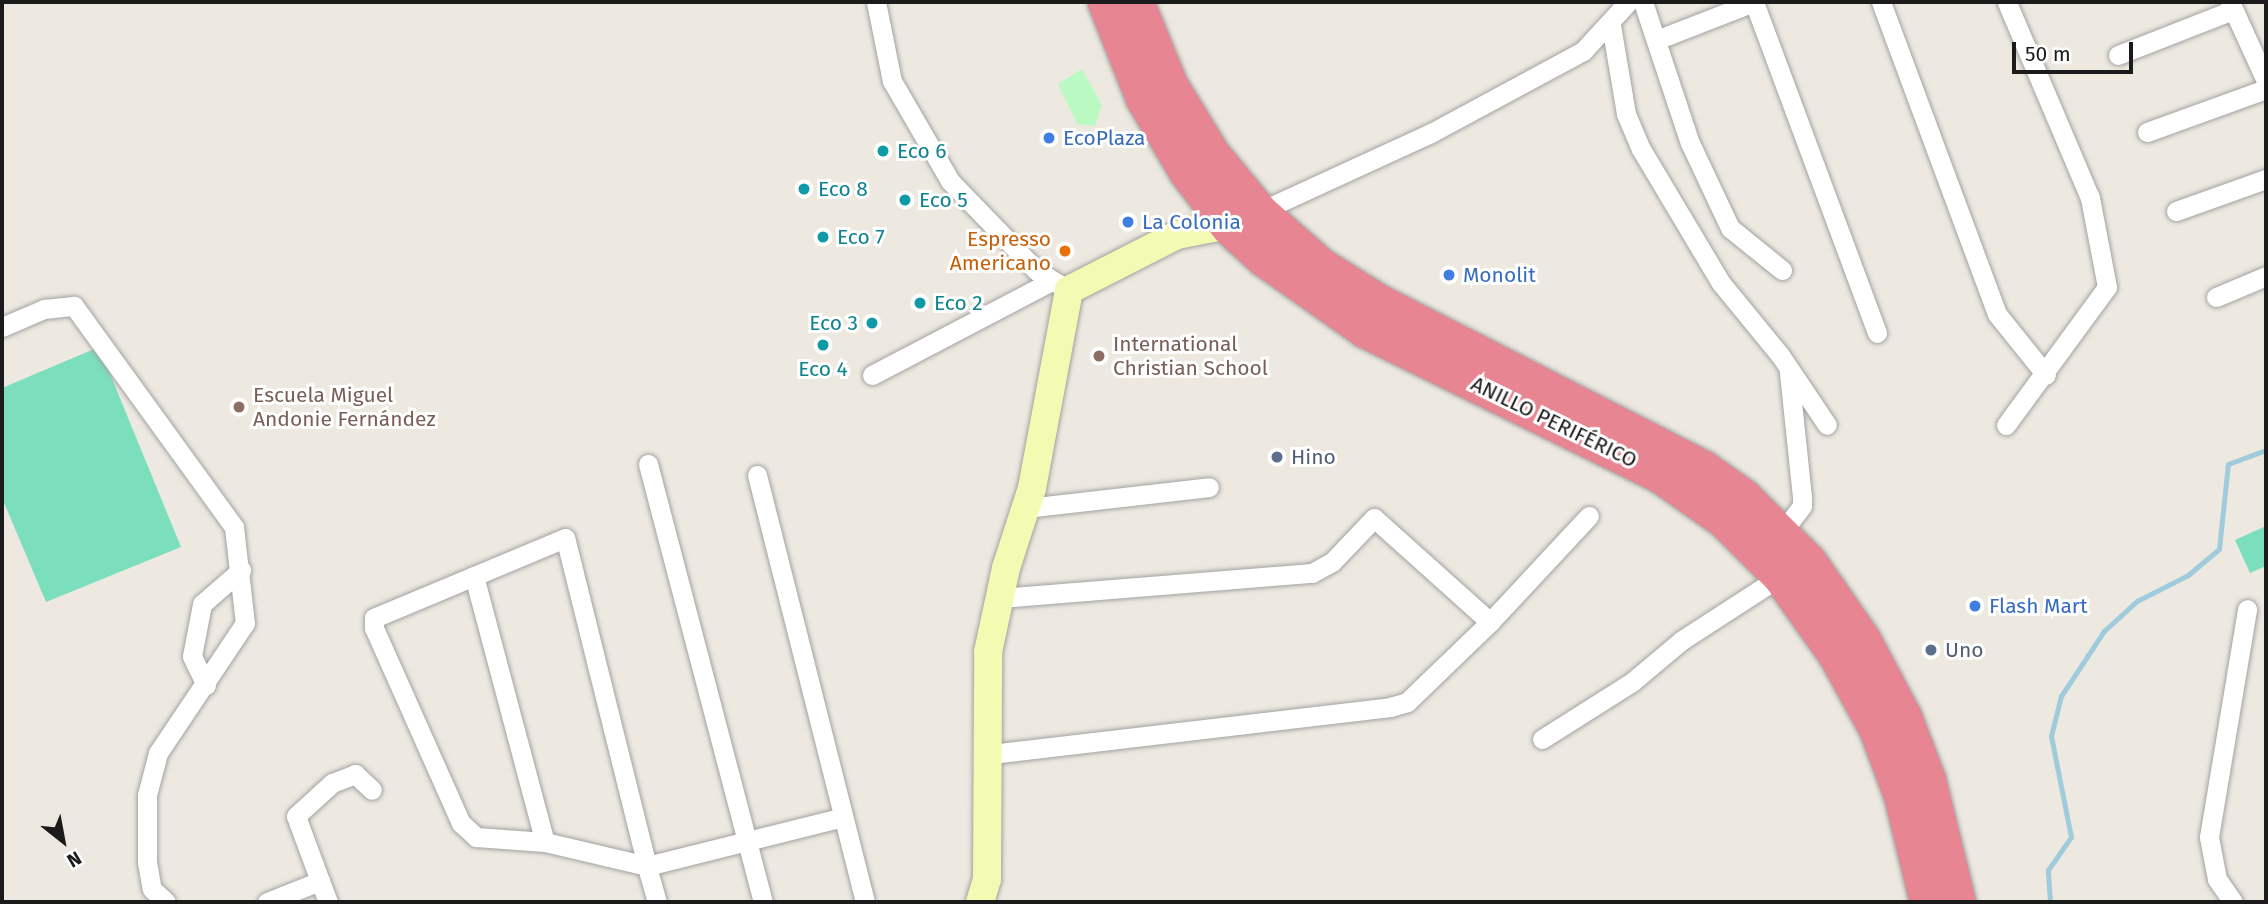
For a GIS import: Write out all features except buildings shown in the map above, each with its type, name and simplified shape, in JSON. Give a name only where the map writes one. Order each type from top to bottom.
[{"type":"highway","name":"ANILLO PERIFÉRICO","points":[[1105,2],[1144,98],[1187,171],[1243,219],[1303,289],[1365,329],[1660,474],[1724,519],[1781,576],[1838,655],[1877,728],[1902,795],[1928,902]]},
{"type":"highway","name":"ANILLO PERIFÉRICO","points":[[1135,2],[1169,85],[1211,154],[1243,219],[1379,303],[1703,470],[1743,497],[1808,562],[1862,640],[1903,717],[1927,780],[1957,902]]},
{"type":"street","points":[[876,2],[892,81],[922,137],[950,181],[1037,271],[1061,285]]},
{"type":"street","points":[[872,375],[1061,285],[1177,234],[1243,219],[1431,133],[1583,51],[1611,24],[1628,2]]},
{"type":"street","points":[[1643,2],[1659,39],[1690,143],[1730,228],[1782,271]]},
{"type":"street","points":[[1659,39],[1754,2],[1877,333]]},
{"type":"street","points":[[1881,2],[1997,314],[2046,375]]},
{"type":"street","points":[[2006,425],[2046,375],[2107,287],[2090,198],[2007,2]]},
{"type":"street","points":[[2118,55],[2232,6],[2266,81]]},
{"type":"street","points":[[1611,24],[1626,114],[1637,141],[1721,283],[1828,425]]},
{"type":"street","points":[[2147,132],[2266,89]]},
{"type":"street","points":[[1177,234],[1192,210],[1195,195],[1187,171]]},
{"type":"street","points":[[2176,211],[2266,179]]},
{"type":"street","points":[[2216,297],[2266,276]]},
{"type":"street","points":[[980,902],[987,879],[991,754],[987,663],[1000,598],[1026,508],[1061,285]]},
{"type":"street","points":[[2,327],[44,309],[75,306],[234,527],[245,623],[158,753],[147,795],[148,871],[152,889],[166,902]]},
{"type":"street","points":[[1780,535],[1802,506],[1788,369]]},
{"type":"street","points":[[648,464],[763,902]]},
{"type":"street","points":[[757,474],[864,902]]},
{"type":"street","points":[[1026,508],[1209,487]]},
{"type":"street","points":[[991,754],[1390,707],[1421,691],[1589,516]]},
{"type":"street","points":[[1000,598],[1312,573],[1332,562],[1374,517],[1490,622]]},
{"type":"street","points":[[657,902],[646,866],[565,538],[374,618],[374,628],[461,823],[476,837],[545,842],[646,866],[843,817]]},
{"type":"street","points":[[206,685],[192,656],[202,604],[241,570]]},
{"type":"street","points":[[474,576],[545,842]]},
{"type":"street","points":[[1542,740],[1632,682],[1682,640],[1781,576]]},
{"type":"street","points":[[2233,902],[2217,878],[2208,837],[2247,609]]},
{"type":"street","points":[[328,902],[296,816],[332,783],[355,774],[372,790]]},
{"type":"street","points":[[267,902],[320,881]]},
{"type":"green space","points":[[1082,69],[1102,105],[1095,126],[1077,124],[1058,84]]},
{"type":"green space","points":[[99,347],[181,547],[46,602],[2,498],[2,388]]},
{"type":"green space","points":[[2266,526],[2266,566],[2250,573],[2235,540]]},
{"type":"waterway","points":[[2050,902],[2048,870],[2071,837],[2051,736],[2061,696],[2104,631],[2137,601],[2188,575],[2219,549],[2228,464],[2266,450]]},
{"type":"place","name":"EcoPlaza","points":[[1049,138]]},
{"type":"place","name":"Eco 6","points":[[883,151]]},
{"type":"place","name":"Eco 8","points":[[804,189]]},
{"type":"place","name":"Eco 5","points":[[905,200]]},
{"type":"place","name":"La Colonia","points":[[1128,222]]},
{"type":"place","name":"Eco 7","points":[[823,237]]},
{"type":"place","name":"Espresso Americano","points":[[1065,251]]},
{"type":"place","name":"Monolit","points":[[1449,275]]},
{"type":"place","name":"Eco 2","points":[[920,303]]},
{"type":"place","name":"Eco 3","points":[[872,323]]},
{"type":"place","name":"Eco 4","points":[[823,345]]},
{"type":"place","name":"International Christian School","points":[[1099,356]]},
{"type":"place","name":"Escuela Miguel Andonie Fernández","points":[[239,407]]},
{"type":"place","name":"Hino","points":[[1277,457]]},
{"type":"place","name":"Flash Mart","points":[[1975,606]]},
{"type":"place","name":"Uno","points":[[1931,650]]}]
